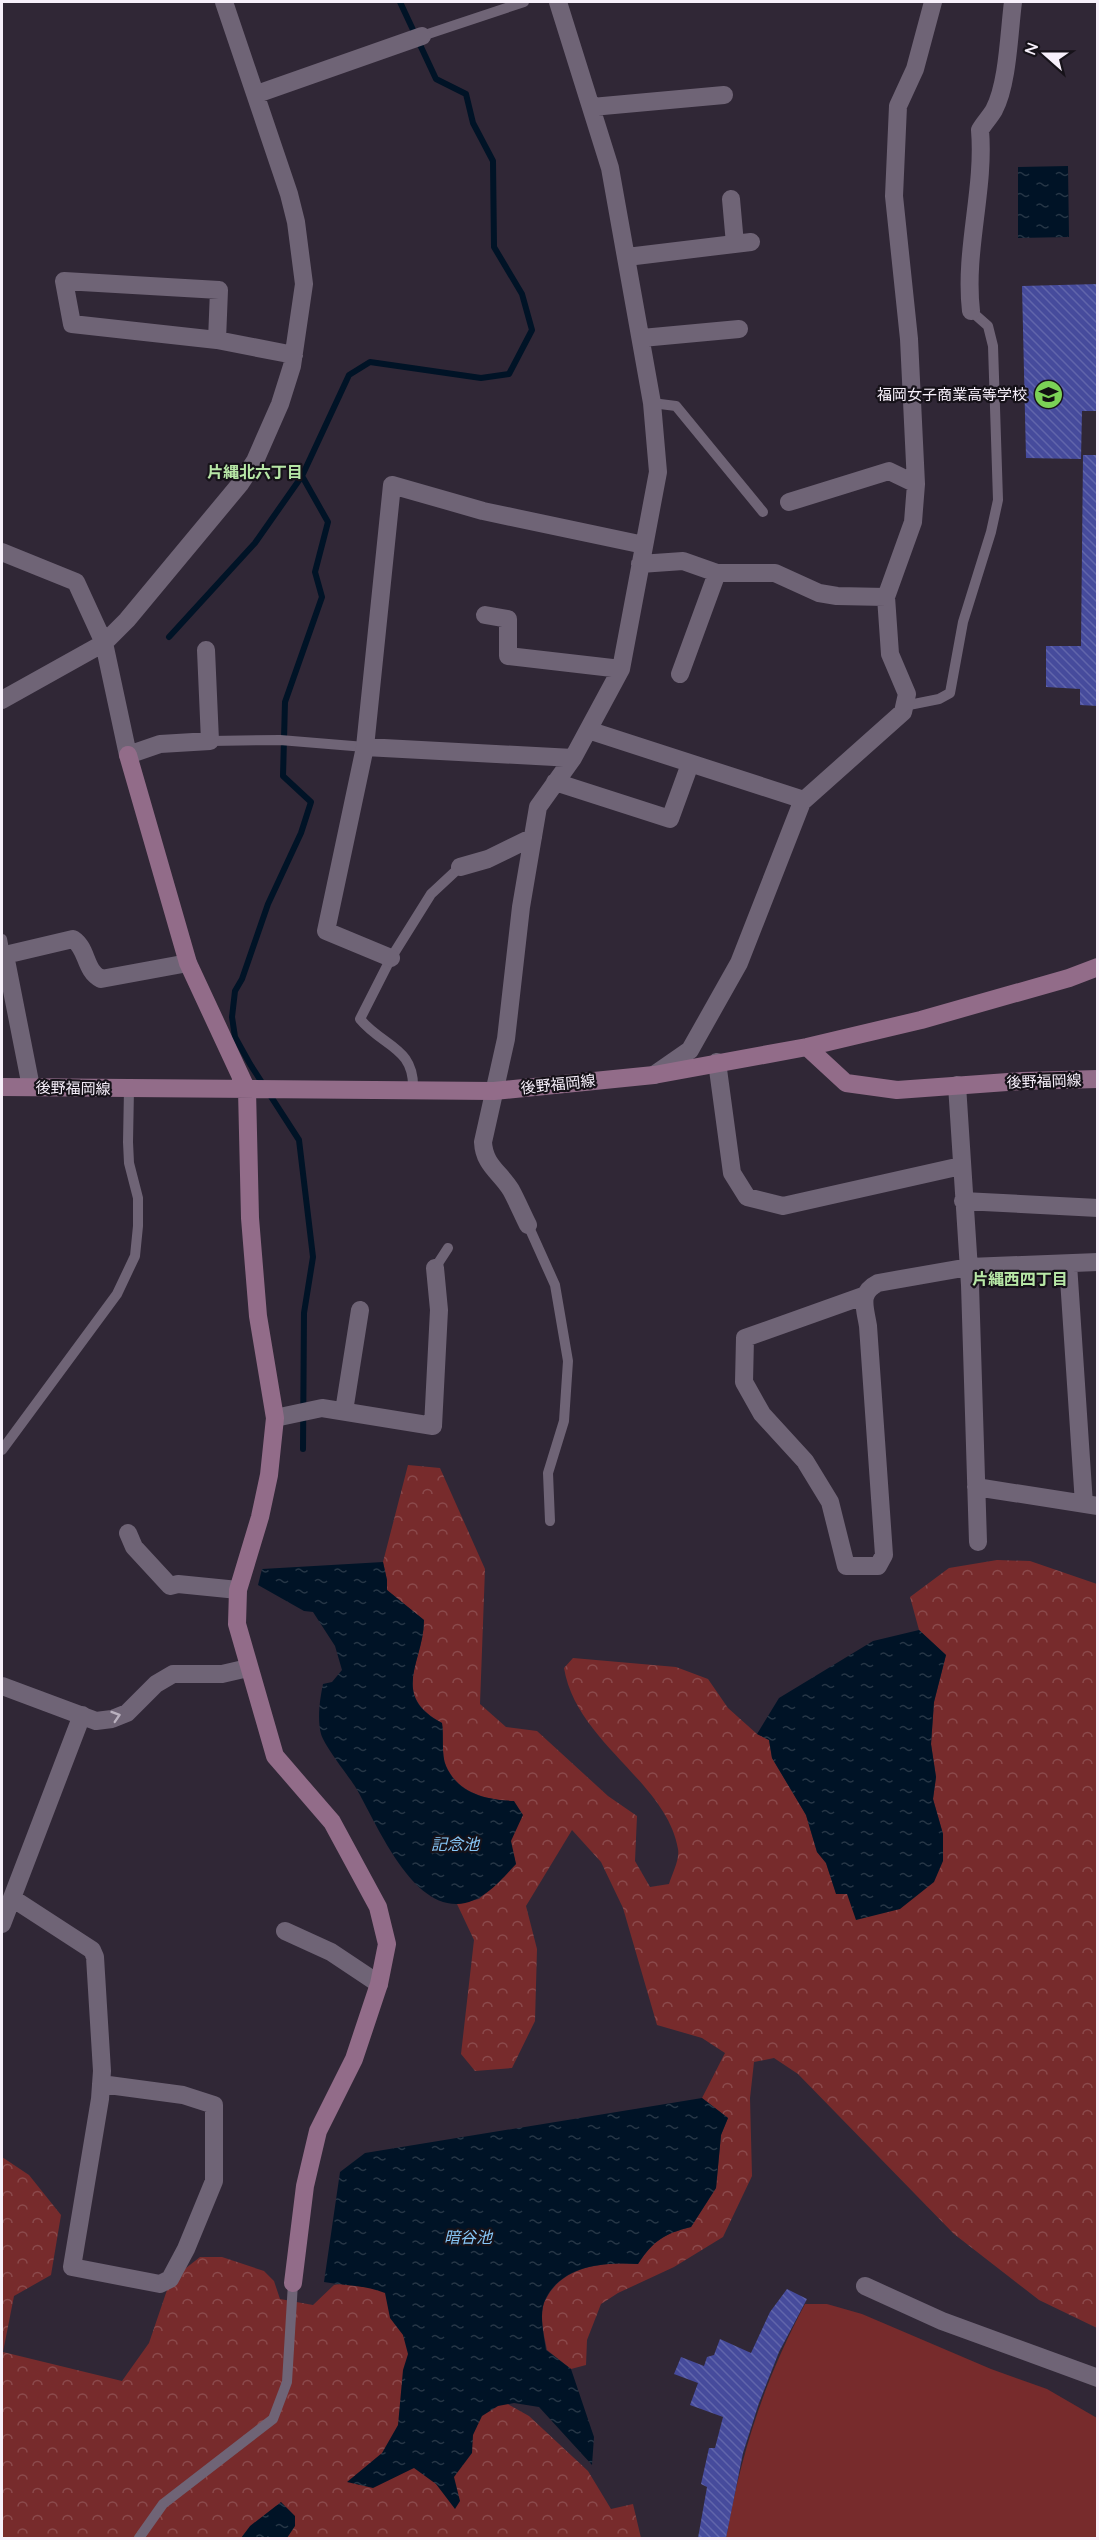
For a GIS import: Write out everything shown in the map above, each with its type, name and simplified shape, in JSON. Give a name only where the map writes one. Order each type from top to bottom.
[{"type":"street","points":[[2,700],[104,643],[210,522],[255,461],[280,404],[294,355],[304,284],[296,222],[257,94],[224,2]]},
{"type":"street","points":[[528,1225],[510,1188],[489,1166],[483,1153],[483,1142],[506,1039],[521,907],[538,807],[573,758],[621,669],[657,472],[652,403],[642,338],[610,168],[558,2]]},
{"type":"street","points":[[654,1075],[690,1050],[739,963],[804,800],[846,760],[903,712],[907,694],[890,654],[886,597],[913,522],[916,484],[909,339],[894,196],[897,106],[915,69],[933,2]]},
{"type":"street","points":[[971,311],[969,290],[971,249],[983,161],[980,130],[994,109],[997,100],[1007,59],[1012,2]]},
{"type":"street","points":[[257,94],[422,36]]},
{"type":"street","points":[[592,107],[724,95]]},
{"type":"street","points":[[627,257],[743,243],[731,199]]},
{"type":"street","points":[[217,340],[219,290],[64,281],[72,324],[217,340],[294,355]]},
{"type":"street","points":[[642,338],[740,329]]},
{"type":"street","points":[[789,502],[889,471],[916,484]]},
{"type":"street","points":[[391,958],[326,931],[365,747],[392,485],[483,512],[644,545]]},
{"type":"street","points":[[2,552],[76,582],[104,643],[128,755],[188,963],[247,1090],[250,1218],[258,1316],[275,1418],[267,1486],[237,1590],[237,1624],[275,1756],[332,1822],[378,1906],[387,1944],[379,1984],[354,2059],[318,2131],[305,2186],[293,2283]]},
{"type":"street","points":[[640,564],[683,561],[717,573],[775,573],[819,593],[837,596],[886,597]]},
{"type":"street","points":[[680,674],[717,573]]},
{"type":"street","points":[[485,615],[508,619],[507,656],[621,669]]},
{"type":"street","points":[[128,755],[160,744],[210,741],[206,650]]},
{"type":"street","points":[[588,730],[804,800]]},
{"type":"street","points":[[365,747],[573,758]]},
{"type":"street","points":[[555,782],[670,819],[690,764]]},
{"type":"street","points":[[460,867],[488,859],[533,837]]},
{"type":"street","points":[[31,1087],[3,947],[73,939],[82,945],[89,968],[101,980],[188,963]]},
{"type":"street","points":[[807,1047],[932,1017],[1069,978],[1098,967]]},
{"type":"street","name":"後野福岡線","points":[[2,1087],[494,1091],[654,1075],[807,1047],[846,1083],[897,1090],[1098,1079]]},
{"type":"street","points":[[717,1062],[732,1173],[747,1197],[783,1206],[961,1166]]},
{"type":"street","points":[[957,1085],[969,1267],[978,1542]]},
{"type":"street","points":[[963,1201],[1098,1208]]},
{"type":"street","points":[[863,1296],[868,1326],[884,1555],[878,1566],[846,1566],[830,1502],[805,1461],[762,1414],[744,1382],[745,1338],[863,1296],[868,1288],[878,1283],[969,1267],[1098,1262]]},
{"type":"street","points":[[976,1487],[1091,1505],[1068,1264]]},
{"type":"street","points":[[275,1418],[314,1408],[433,1426],[438,1333],[435,1268]]},
{"type":"street","points":[[344,1411],[360,1310]]},
{"type":"street","points":[[128,1533],[134,1547],[170,1586],[178,1584],[237,1590]]},
{"type":"street","points":[[2,1686],[96,1721],[112,1719],[127,1713],[156,1684],[173,1674],[222,1674],[248,1668]]},
{"type":"street","points":[[2,1924],[82,1715]]},
{"type":"street","points":[[12,1898],[92,1950],[95,1957],[101,2085],[72,2267],[160,2284],[170,2278],[186,2249],[214,2181],[214,2105],[183,2095],[101,2085]]},
{"type":"street","points":[[285,1931],[330,1952],[379,1984]]},
{"type":"street","points":[[864,2286],[942,2321],[1098,2378]]},
{"type":"lane","points":[[422,36],[524,2]]},
{"type":"lane","points":[[904,706],[939,699],[950,693],[963,622],[991,532],[998,500],[993,346],[988,326],[971,311]]},
{"type":"lane","points":[[652,403],[676,406],[763,512]]},
{"type":"lane","points":[[210,741],[280,740],[365,747]]},
{"type":"lane","points":[[413,1090],[414,1074],[409,1060],[367,1028],[360,1018],[391,958],[431,894],[460,867]]},
{"type":"lane","points":[[2,1450],[104,1311],[131,1266],[138,1226],[138,1208],[128,1142],[129,1089]]},
{"type":"lane","points":[[528,1225],[555,1285],[568,1361],[564,1421],[548,1473],[550,1521]]},
{"type":"lane","points":[[435,1268],[448,1248]]},
{"type":"lane","points":[[138,2538],[163,2504],[273,2419],[287,2382],[293,2283]]},
{"type":"green space","points":[[408,1465],[440,1468],[485,1569],[480,1704],[506,1727],[537,1731],[608,1796],[637,1816],[635,1861],[650,1887],[669,1884],[678,1857],[678,1849],[670,1825],[657,1803],[585,1718],[572,1694],[564,1668],[573,1658],[676,1667],[708,1679],[728,1708],[757,1734],[769,1740],[772,1758],[806,1815],[817,1852],[826,1863],[836,1893],[943,1834],[933,1799],[936,1777],[931,1744],[934,1702],[946,1655],[919,1630],[910,1597],[949,1568],[997,1560],[1030,1561],[1097,1584],[1097,2328],[1039,2300],[954,2234],[798,2074],[774,2058],[754,2062],[750,2098],[752,2176],[723,2237],[674,2267],[618,2293],[601,2304],[587,2340],[586,2365],[571,2369],[547,2350],[542,2310],[553,2288],[574,2272],[586,2268],[612,2264],[638,2264],[660,2239],[691,2227],[716,2188],[721,2135],[728,2118],[702,2098],[725,2053],[702,2038],[657,2025],[623,1908],[601,1862],[572,1830],[526,1906],[537,1949],[535,2021],[512,2068],[475,2071],[461,2054],[474,1940],[457,1904],[479,1899],[516,1864],[510,1841],[515,1826],[514,1801],[484,1797],[458,1783],[444,1761],[442,1723],[426,1712],[417,1701],[413,1689],[413,1676],[423,1635],[424,1620],[387,1590],[383,1562]]},
{"type":"green space","points":[[2,2157],[29,2175],[61,2215],[51,2275],[14,2296],[3,2352],[122,2381],[149,2343],[167,2290],[186,2268],[200,2257],[222,2257],[264,2271],[274,2281],[280,2299],[313,2305],[334,2285],[371,2278],[401,2297],[464,2430],[497,2398],[529,2416],[588,2471],[611,2509],[633,2504],[641,2538],[2,2538]]},
{"type":"green space","points":[[805,2304],[827,2304],[862,2314],[991,2369],[1047,2389],[1097,2418],[1097,2538],[726,2538],[739,2476],[756,2418],[777,2361]]},
{"type":"water","points":[[1068,166],[1069,237],[1018,238],[1018,167]]},
{"type":"water","name":"記念池","points":[[383,1562],[387,1590],[424,1620],[423,1635],[413,1677],[413,1689],[417,1701],[426,1712],[442,1723],[444,1756],[451,1776],[474,1794],[514,1801],[523,1815],[511,1841],[516,1864],[490,1890],[466,1903],[440,1901],[424,1891],[409,1877],[396,1859],[356,1788],[321,1734],[319,1715],[323,1684],[332,1682],[342,1670],[335,1646],[313,1612],[304,1611],[258,1585],[262,1569]]},
{"type":"water","points":[[919,1630],[946,1655],[934,1702],[931,1744],[936,1777],[933,1799],[943,1834],[943,1861],[934,1882],[900,1909],[856,1920],[847,1894],[836,1894],[826,1863],[817,1852],[806,1815],[772,1758],[769,1740],[757,1734],[779,1698],[873,1641]]},
{"type":"water","name":"暗谷池","points":[[702,2098],[728,2118],[721,2135],[716,2188],[691,2227],[660,2239],[638,2264],[599,2265],[574,2272],[563,2278],[553,2287],[542,2310],[546,2350],[571,2369],[594,2437],[592,2465],[539,2407],[514,2403],[498,2406],[482,2416],[473,2435],[472,2453],[454,2477],[460,2501],[455,2509],[436,2484],[414,2468],[373,2488],[347,2482],[382,2453],[398,2425],[403,2370],[408,2354],[403,2335],[390,2318],[385,2293],[363,2287],[324,2282],[340,2172],[365,2153]]},
{"type":"water","points":[[281,2502],[295,2516],[295,2526],[287,2538],[241,2538],[250,2526]]},
{"type":"building","points":[[1098,284],[1098,411],[1082,411],[1081,459],[1026,458],[1022,286]]},
{"type":"building","points":[[1083,455],[1098,455],[1098,706],[1080,705],[1080,689],[1046,687],[1046,646],[1081,646]]},
{"type":"building","points":[[787,2289],[807,2299],[779,2352],[759,2403],[743,2453],[726,2538],[698,2538],[707,2487],[701,2484],[709,2448],[715,2448],[723,2417],[690,2405],[698,2383],[674,2374],[681,2357],[704,2366],[707,2357],[714,2355],[720,2339],[751,2353],[770,2312]]},
{"type":"waterway","points":[[303,1449],[304,1313],[313,1257],[299,1140],[235,1037],[232,1017],[235,991],[242,979],[268,904],[301,833],[311,802],[283,776],[285,702],[322,597],[315,572],[328,522],[302,476],[349,375],[370,362],[481,378],[509,374],[532,330],[522,294],[494,247],[493,161],[473,123],[466,94],[436,79],[400,2]]},
{"type":"waterway","points":[[169,637],[255,543],[302,476]]},
{"type":"place","name":"福岡女子商業高等学校","points":[[1048,394]]},
{"type":"district","name":"片縄北六丁目","points":[[255,472]]},
{"type":"district","name":"片縄西四丁目","points":[[1020,1279]]}]
